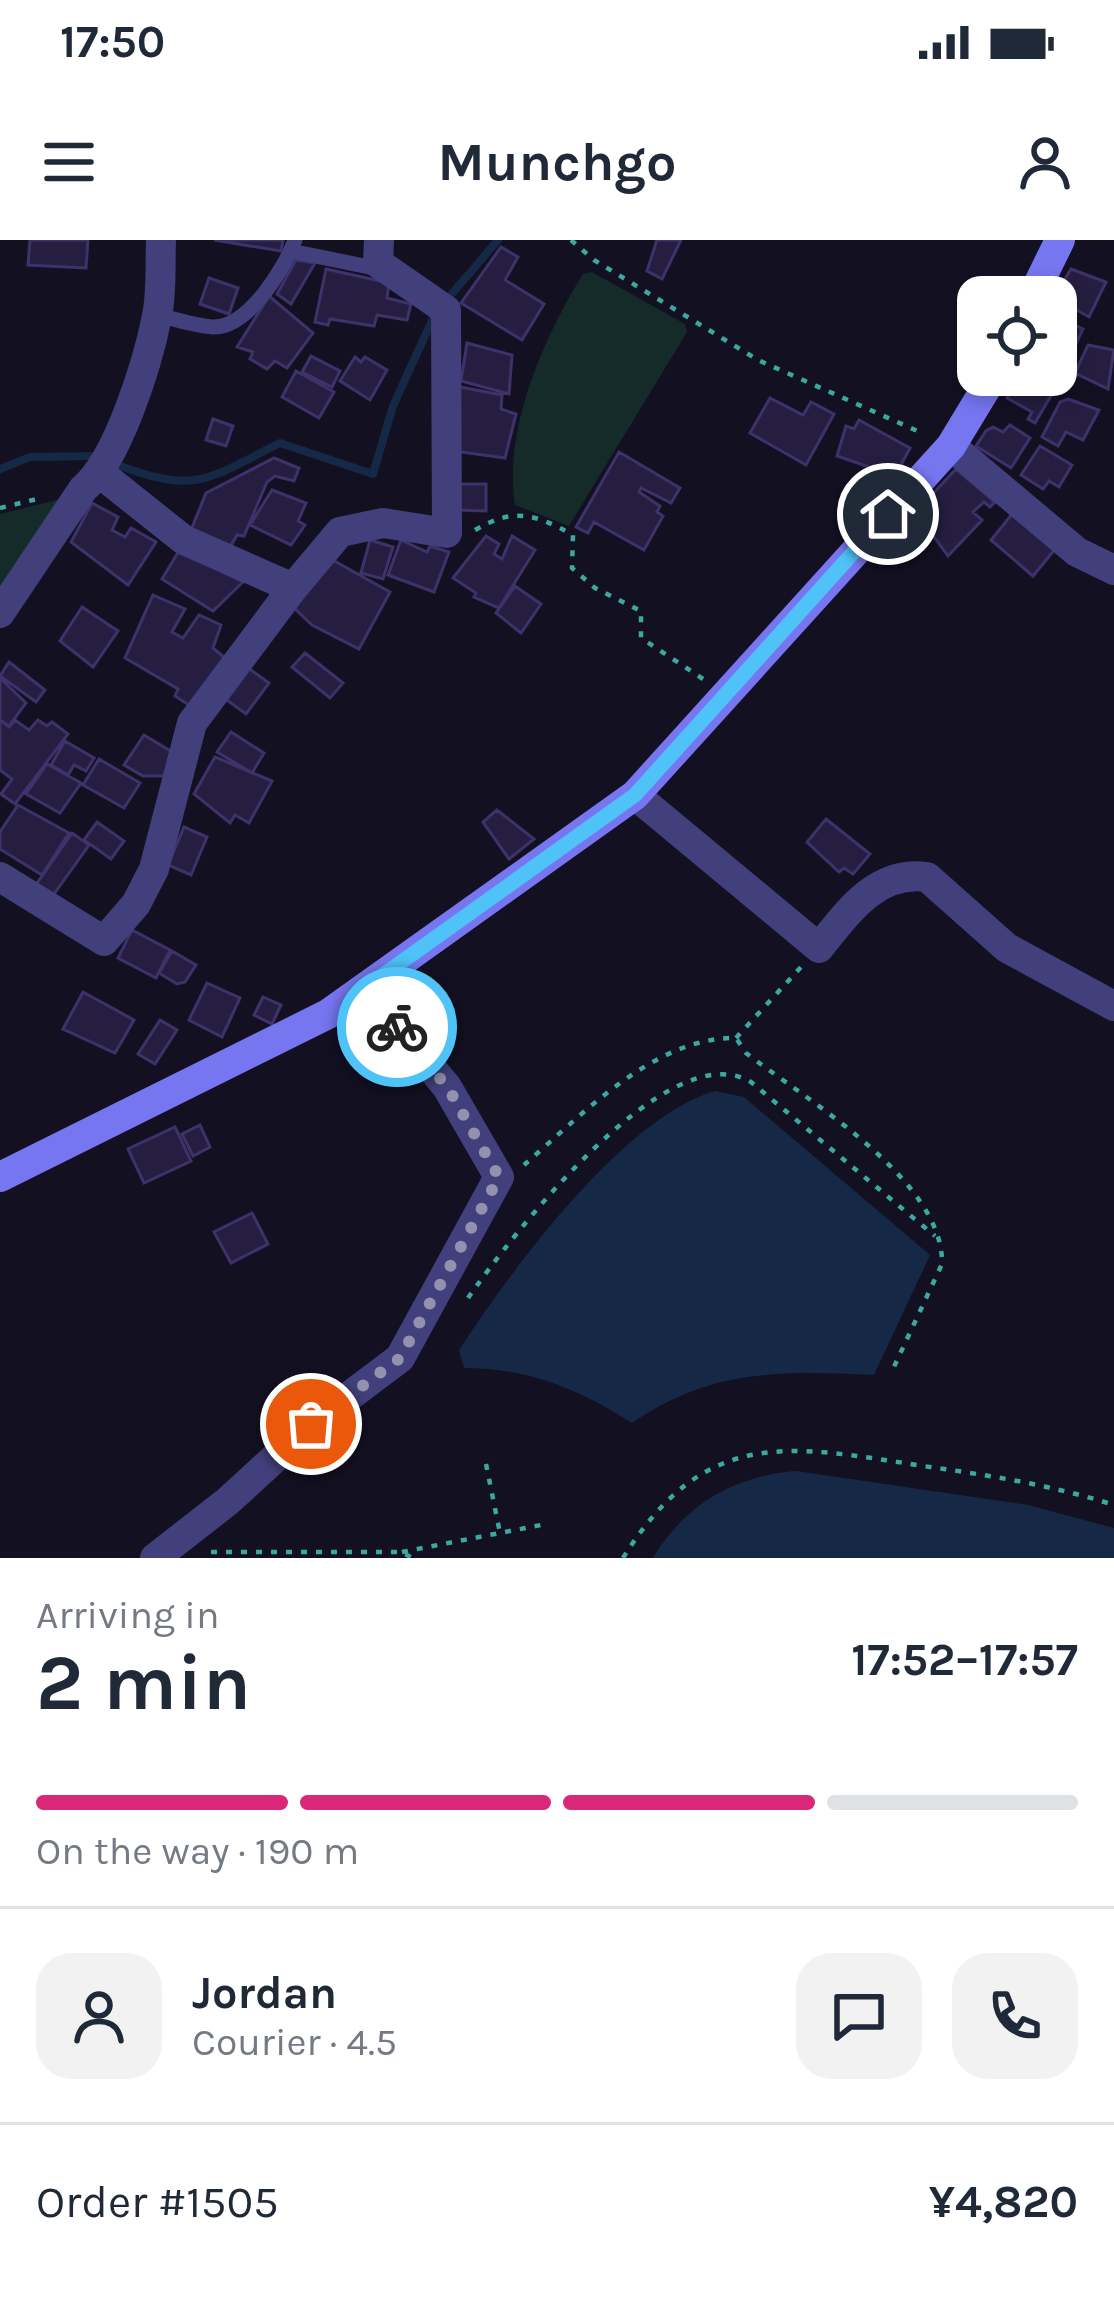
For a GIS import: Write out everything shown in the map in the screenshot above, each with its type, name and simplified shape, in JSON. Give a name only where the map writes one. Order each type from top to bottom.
[{"type":"street","points":[[0,613],[83,488],[101,474],[157,315],[161,240]]},
{"type":"street","points":[[1042,276],[1060,240]]},
{"type":"street","points":[[0,877],[104,941],[136,904],[154,869],[192,723],[340,532],[382,523],[448,533],[446,310],[378,252]]},
{"type":"street","points":[[0,1177],[262,1050],[365,988],[635,795],[951,446],[981,396]]},
{"type":"street","points":[[951,446],[1078,552],[1114,570]]},
{"type":"street","points":[[101,474],[184,540],[293,588]]},
{"type":"street","points":[[635,795],[819,948],[877,887],[903,877],[927,877],[1007,948],[1114,1006]]},
{"type":"street","points":[[166,1550],[311,1424],[400,1358],[499,1177],[448,1088],[365,988]]},
{"type":"lane","points":[[157,315],[218,328],[258,298],[293,245],[369,268],[378,252]]},
{"type":"path","points":[[571,240],[594,260],[758,360],[951,446]]},
{"type":"path","points":[[448,533],[468,534],[510,512],[542,518],[573,535],[572,568],[596,588],[641,610],[641,638],[724,693]]},
{"type":"path","points":[[499,1177],[510,1176],[610,1093],[665,1057],[694,1042],[736,1038],[819,948]]},
{"type":"path","points":[[736,1038],[746,1053],[886,1161],[913,1193],[942,1249],[940,1273],[892,1369]]},
{"type":"path","points":[[466,1302],[525,1218],[600,1142],[678,1087],[719,1072],[751,1082],[935,1236]]},
{"type":"path","points":[[623,1558],[665,1501],[689,1482],[744,1455],[784,1448],[1012,1479],[1114,1505]]},
{"type":"path","points":[[486,1464],[500,1533]]},
{"type":"path","points":[[166,1550],[402,1552],[545,1524]]},
{"type":"path","points":[[402,1552],[412,1558]]},
{"type":"green space","points":[[592,272],[685,324],[687,332],[569,526],[515,505],[515,446],[541,355],[583,274]]},
{"type":"green space","points":[[61,499],[0,606],[0,514]]},
{"type":"water","points":[[715,1091],[744,1097],[930,1255],[874,1375],[748,1377],[690,1392],[632,1423],[592,1400],[531,1376],[464,1368],[459,1350],[572,1201],[643,1132],[679,1107]]},
{"type":"water","points":[[796,1471],[1028,1505],[1114,1528],[1114,1558],[653,1558],[680,1522],[713,1496],[752,1479]]},
{"type":"building","points":[[30,240],[88,240],[86,268],[28,265]]},
{"type":"building","points":[[214,240],[283,240],[281,251]]},
{"type":"building","points":[[657,240],[681,240],[662,279],[647,271]]},
{"type":"building","points":[[501,247],[518,257],[505,280],[544,304],[522,340],[461,303]]},
{"type":"building","points":[[296,260],[315,263],[291,304],[277,294]]},
{"type":"building","points":[[326,269],[389,283],[387,298],[411,304],[407,320],[377,315],[374,326],[330,319],[328,325],[315,322]]},
{"type":"building","points":[[1071,269],[1106,282],[1089,317],[1077,310],[1077,276],[1067,276]]},
{"type":"building","points":[[209,278],[238,288],[229,314],[200,304]]},
{"type":"building","points":[[269,296],[313,333],[287,368],[275,361],[267,369],[250,359],[253,352],[237,347]]},
{"type":"building","points":[[467,343],[512,355],[509,394],[461,381]]},
{"type":"building","points":[[1088,345],[1114,350],[1108,389],[1077,374]]},
{"type":"building","points":[[311,356],[340,371],[332,387],[302,372]]},
{"type":"building","points":[[355,357],[361,362],[365,357],[387,370],[370,400],[340,381]]},
{"type":"building","points":[[296,371],[334,392],[319,418],[282,397]]},
{"type":"building","points":[[455,386],[502,395],[501,409],[516,414],[505,458],[454,451]]},
{"type":"building","points":[[1051,396],[1035,423],[1028,419],[1032,412],[1007,398]]},
{"type":"building","points":[[770,398],[803,415],[811,402],[834,414],[806,465],[750,433]]},
{"type":"building","points":[[1068,399],[1099,410],[1083,440],[1066,432],[1058,446],[1042,437],[1060,402]]},
{"type":"building","points":[[213,419],[233,426],[226,446],[206,440]]},
{"type":"building","points":[[859,420],[910,448],[895,476],[837,456],[846,426],[854,429]]},
{"type":"building","points":[[1010,425],[1030,438],[1011,468],[976,446],[986,431],[993,427],[1003,432]]},
{"type":"building","points":[[1040,446],[1072,465],[1059,487],[1049,481],[1043,489],[1021,475]]},
{"type":"building","points":[[619,452],[680,488],[671,503],[641,488],[639,492],[660,506],[657,512],[663,516],[644,550],[594,522],[588,533],[576,527]]},
{"type":"building","points":[[274,458],[299,468],[294,481],[275,476],[267,482],[244,536],[237,535],[229,549],[191,530],[206,493]]},
{"type":"building","points":[[956,469],[995,502],[990,507],[984,502],[973,512],[982,520],[948,556],[916,512]]},
{"type":"building","points":[[457,484],[486,484],[486,511],[456,510]]},
{"type":"building","points":[[272,490],[306,503],[298,521],[305,525],[291,545],[250,525]]},
{"type":"building","points":[[92,503],[118,517],[112,530],[125,537],[131,528],[156,542],[128,585],[71,542]]},
{"type":"building","points":[[1017,508],[1060,543],[1033,576],[991,540]]},
{"type":"building","points":[[486,536],[499,544],[494,554],[502,559],[512,536],[535,550],[499,608],[474,597],[476,593],[453,578]]},
{"type":"building","points":[[370,540],[393,547],[383,579],[361,573]]},
{"type":"building","points":[[401,540],[427,552],[430,546],[449,552],[434,592],[388,575]]},
{"type":"building","points":[[179,551],[243,582],[213,611],[162,579]]},
{"type":"building","points":[[329,558],[390,592],[359,649],[312,625],[291,605]]},
{"type":"building","points":[[515,586],[541,604],[521,633],[496,613]]},
{"type":"building","points":[[153,595],[185,609],[172,632],[183,638],[199,615],[221,625],[213,648],[226,659],[189,705],[175,696],[178,689],[125,658]]},
{"type":"building","points":[[82,607],[118,631],[93,667],[60,641]]},
{"type":"building","points":[[305,653],[343,683],[330,698],[292,667]]},
{"type":"building","points":[[9,662],[45,690],[36,702],[0,676]]},
{"type":"building","points":[[247,667],[269,683],[246,714],[224,698]]},
{"type":"building","points":[[0,678],[26,703],[9,726],[0,720]]},
{"type":"building","points":[[0,720],[9,727],[15,720],[29,730],[38,720],[47,726],[52,722],[68,734],[15,804],[1,794],[12,779],[0,770]]},
{"type":"building","points":[[231,732],[264,753],[252,773],[217,752]]},
{"type":"building","points":[[144,735],[172,752],[164,776],[143,776],[124,765]]},
{"type":"building","points":[[65,741],[94,758],[86,771],[74,765],[68,775],[51,765]]},
{"type":"building","points":[[215,757],[272,781],[249,823],[235,815],[230,823],[194,794]]},
{"type":"building","points":[[99,759],[140,783],[124,808],[83,785]]},
{"type":"building","points":[[47,764],[81,783],[60,813],[26,794]]},
{"type":"building","points":[[18,805],[69,833],[42,875],[0,849],[0,832]]},
{"type":"building","points":[[497,810],[534,839],[509,859],[483,822]]},
{"type":"building","points":[[826,819],[870,854],[853,874],[844,868],[839,872],[807,842]]},
{"type":"building","points":[[97,822],[124,841],[111,859],[84,840]]},
{"type":"building","points":[[184,827],[207,837],[191,875],[168,865]]},
{"type":"building","points":[[72,833],[89,845],[49,901],[33,889]]},
{"type":"building","points":[[132,930],[170,950],[156,978],[118,958]]},
{"type":"building","points":[[172,951],[196,965],[185,982],[177,984],[159,973]]},
{"type":"building","points":[[207,983],[240,998],[222,1037],[189,1020]]},
{"type":"building","points":[[83,992],[134,1020],[115,1053],[63,1029]]},
{"type":"building","points":[[263,997],[281,1005],[272,1024],[254,1015]]},
{"type":"building","points":[[160,1020],[177,1030],[155,1064],[138,1054]]},
{"type":"building","points":[[200,1125],[210,1147],[193,1156],[182,1134]]},
{"type":"building","points":[[175,1127],[191,1161],[144,1183],[128,1149]]},
{"type":"building","points":[[252,1213],[268,1244],[231,1263],[214,1232]]},
{"type":"waterway","points":[[444,303],[498,240]]},
{"type":"waterway","points":[[115,464],[165,479],[201,479],[280,443],[373,474],[393,406],[435,314]]},
{"type":"waterway","points":[[0,469],[30,457],[96,456]]},
{"type":"way so far","points":[[311,1424],[400,1358],[499,1177],[448,1088],[397,1027]]},
{"type":"route","points":[[397,1027],[365,988],[635,795],[888,514]]}]
